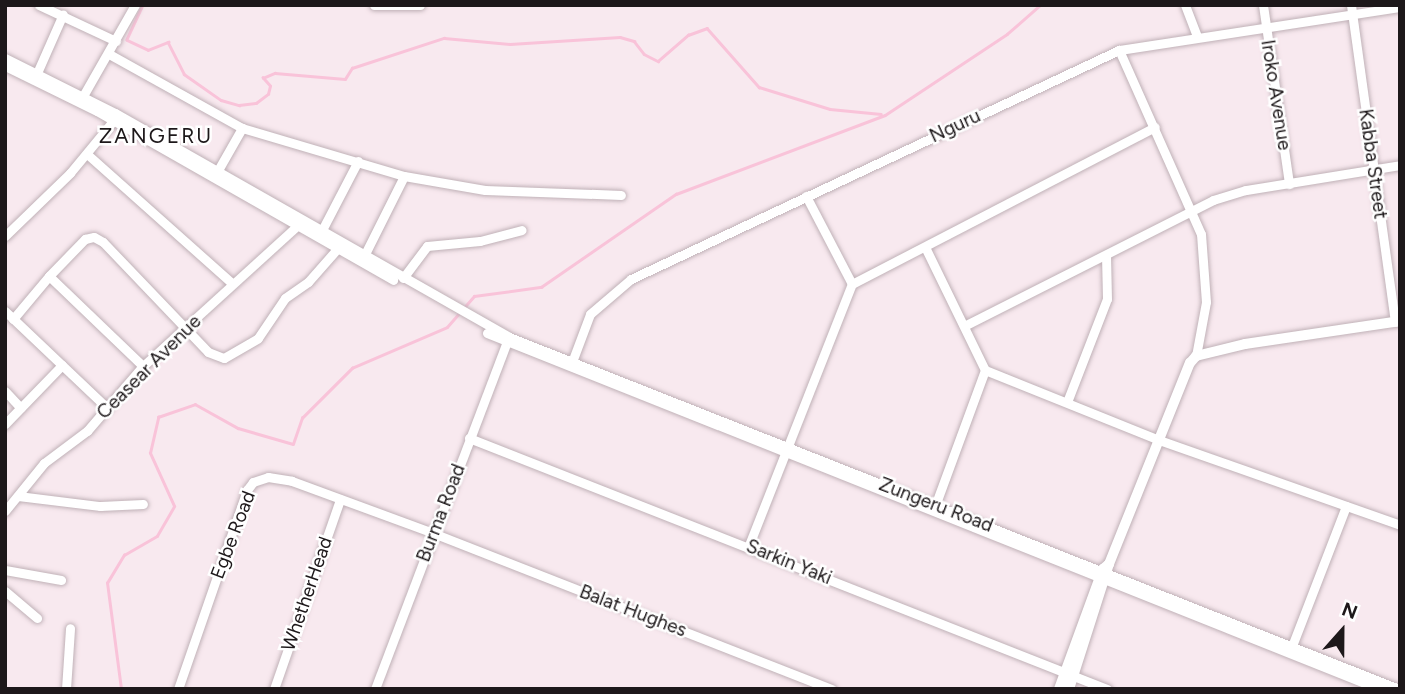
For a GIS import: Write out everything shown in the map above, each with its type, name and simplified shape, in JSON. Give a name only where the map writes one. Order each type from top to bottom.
[{"type":"main road","points":[[1059,689],[1069,674],[1184,371],[1196,356],[1245,344],[1397,321]]},
{"type":"main road","points":[[1069,674],[1069,689]]},
{"type":"street","points":[[38,5],[63,14],[116,41]]},
{"type":"street","points":[[83,96],[135,5]]},
{"type":"street","points":[[374,5],[420,5]]},
{"type":"street","points":[[1185,5],[1197,37]]},
{"type":"street","name":"Iroko Avenue","points":[[1263,5],[1289,184]]},
{"type":"street","name":"Nguru","points":[[572,362],[590,314],[608,293],[806,196],[1119,50],[1352,10],[1400,8]]},
{"type":"street","name":"Kabba Street","points":[[1352,10],[1397,321]]},
{"type":"street","points":[[37,73],[63,14]]},
{"type":"street","points":[[1119,50],[1193,210],[1207,266],[1206,302],[1196,356]]},
{"type":"street","points":[[109,54],[242,128],[404,176],[485,190],[621,195]]},
{"type":"street","points":[[5,58],[83,96],[403,278],[457,312]]},
{"type":"street","points":[[5,66],[113,121],[297,226],[457,312]]},
{"type":"street","points":[[5,236],[87,153],[113,121]]},
{"type":"street","points":[[749,545],[784,450],[852,284],[1155,127]]},
{"type":"street","points":[[217,172],[242,128]]},
{"type":"street","points":[[87,153],[232,283]]},
{"type":"street","points":[[321,232],[358,161]]},
{"type":"street","points":[[966,325],[1229,194],[1400,165]]},
{"type":"street","points":[[364,256],[404,176]]},
{"type":"street","points":[[806,196],[852,284]]},
{"type":"street","name":"Ceasear Avenue","points":[[5,511],[44,463],[87,431],[143,366],[297,226]]},
{"type":"street","points":[[403,278],[427,246],[480,241],[522,230]]},
{"type":"street","points":[[13,319],[85,239],[94,237],[214,356],[224,358],[258,338],[285,298],[308,282],[337,248]]},
{"type":"street","points":[[925,247],[966,325],[985,370],[935,506]]},
{"type":"street","points":[[1067,402],[1107,299],[1106,255]]},
{"type":"street","points":[[49,276],[143,366]]},
{"type":"street","points":[[5,311],[106,407]]},
{"type":"street","name":"Zungeru Road","points":[[457,312],[508,341],[572,362],[784,450],[1106,572],[1399,689]]},
{"type":"street","points":[[508,341],[784,450],[1106,572],[1380,689]]},
{"type":"street","name":"Burma Road","points":[[375,689],[508,341]]},
{"type":"street","points":[[5,424],[62,365]]},
{"type":"street","points":[[985,370],[1159,440],[1400,525]]},
{"type":"street","points":[[5,391],[21,408]]},
{"type":"street","name":"Sarkin Yaki","points":[[469,438],[749,545],[1107,689]]},
{"type":"street","name":"Egbe Road","points":[[178,689],[253,482],[278,477],[433,533]]},
{"type":"street","points":[[18,496],[100,506],[143,504]]},
{"type":"street","name":"WhetherHead","points":[[274,689],[340,499]]},
{"type":"street","points":[[1292,646],[1346,506]]},
{"type":"street","name":"Balat Hughes","points":[[433,533],[832,689]]},
{"type":"street","points":[[5,570],[61,580]]},
{"type":"street","points":[[5,591],[37,618]]},
{"type":"street","points":[[66,689],[70,628]]},
{"type":"waterway","points":[[143,5],[127,40],[148,50],[168,42],[184,74],[221,100],[239,105],[256,103],[268,94],[270,86],[263,78],[275,73],[345,79],[352,68],[444,38],[510,44],[620,37],[634,41],[644,54],[658,61],[688,35],[707,28],[759,87],[830,109],[881,114]]},
{"type":"waterway","points":[[121,689],[107,583],[124,555],[157,536],[174,506],[150,453],[158,417],[195,404],[238,428],[293,444],[302,418],[352,368],[447,327],[474,296],[541,287],[676,194],[885,115],[1007,34],[1040,5]]},
{"type":"district","name":"ZANGERU","points":[[156,136]]}]
